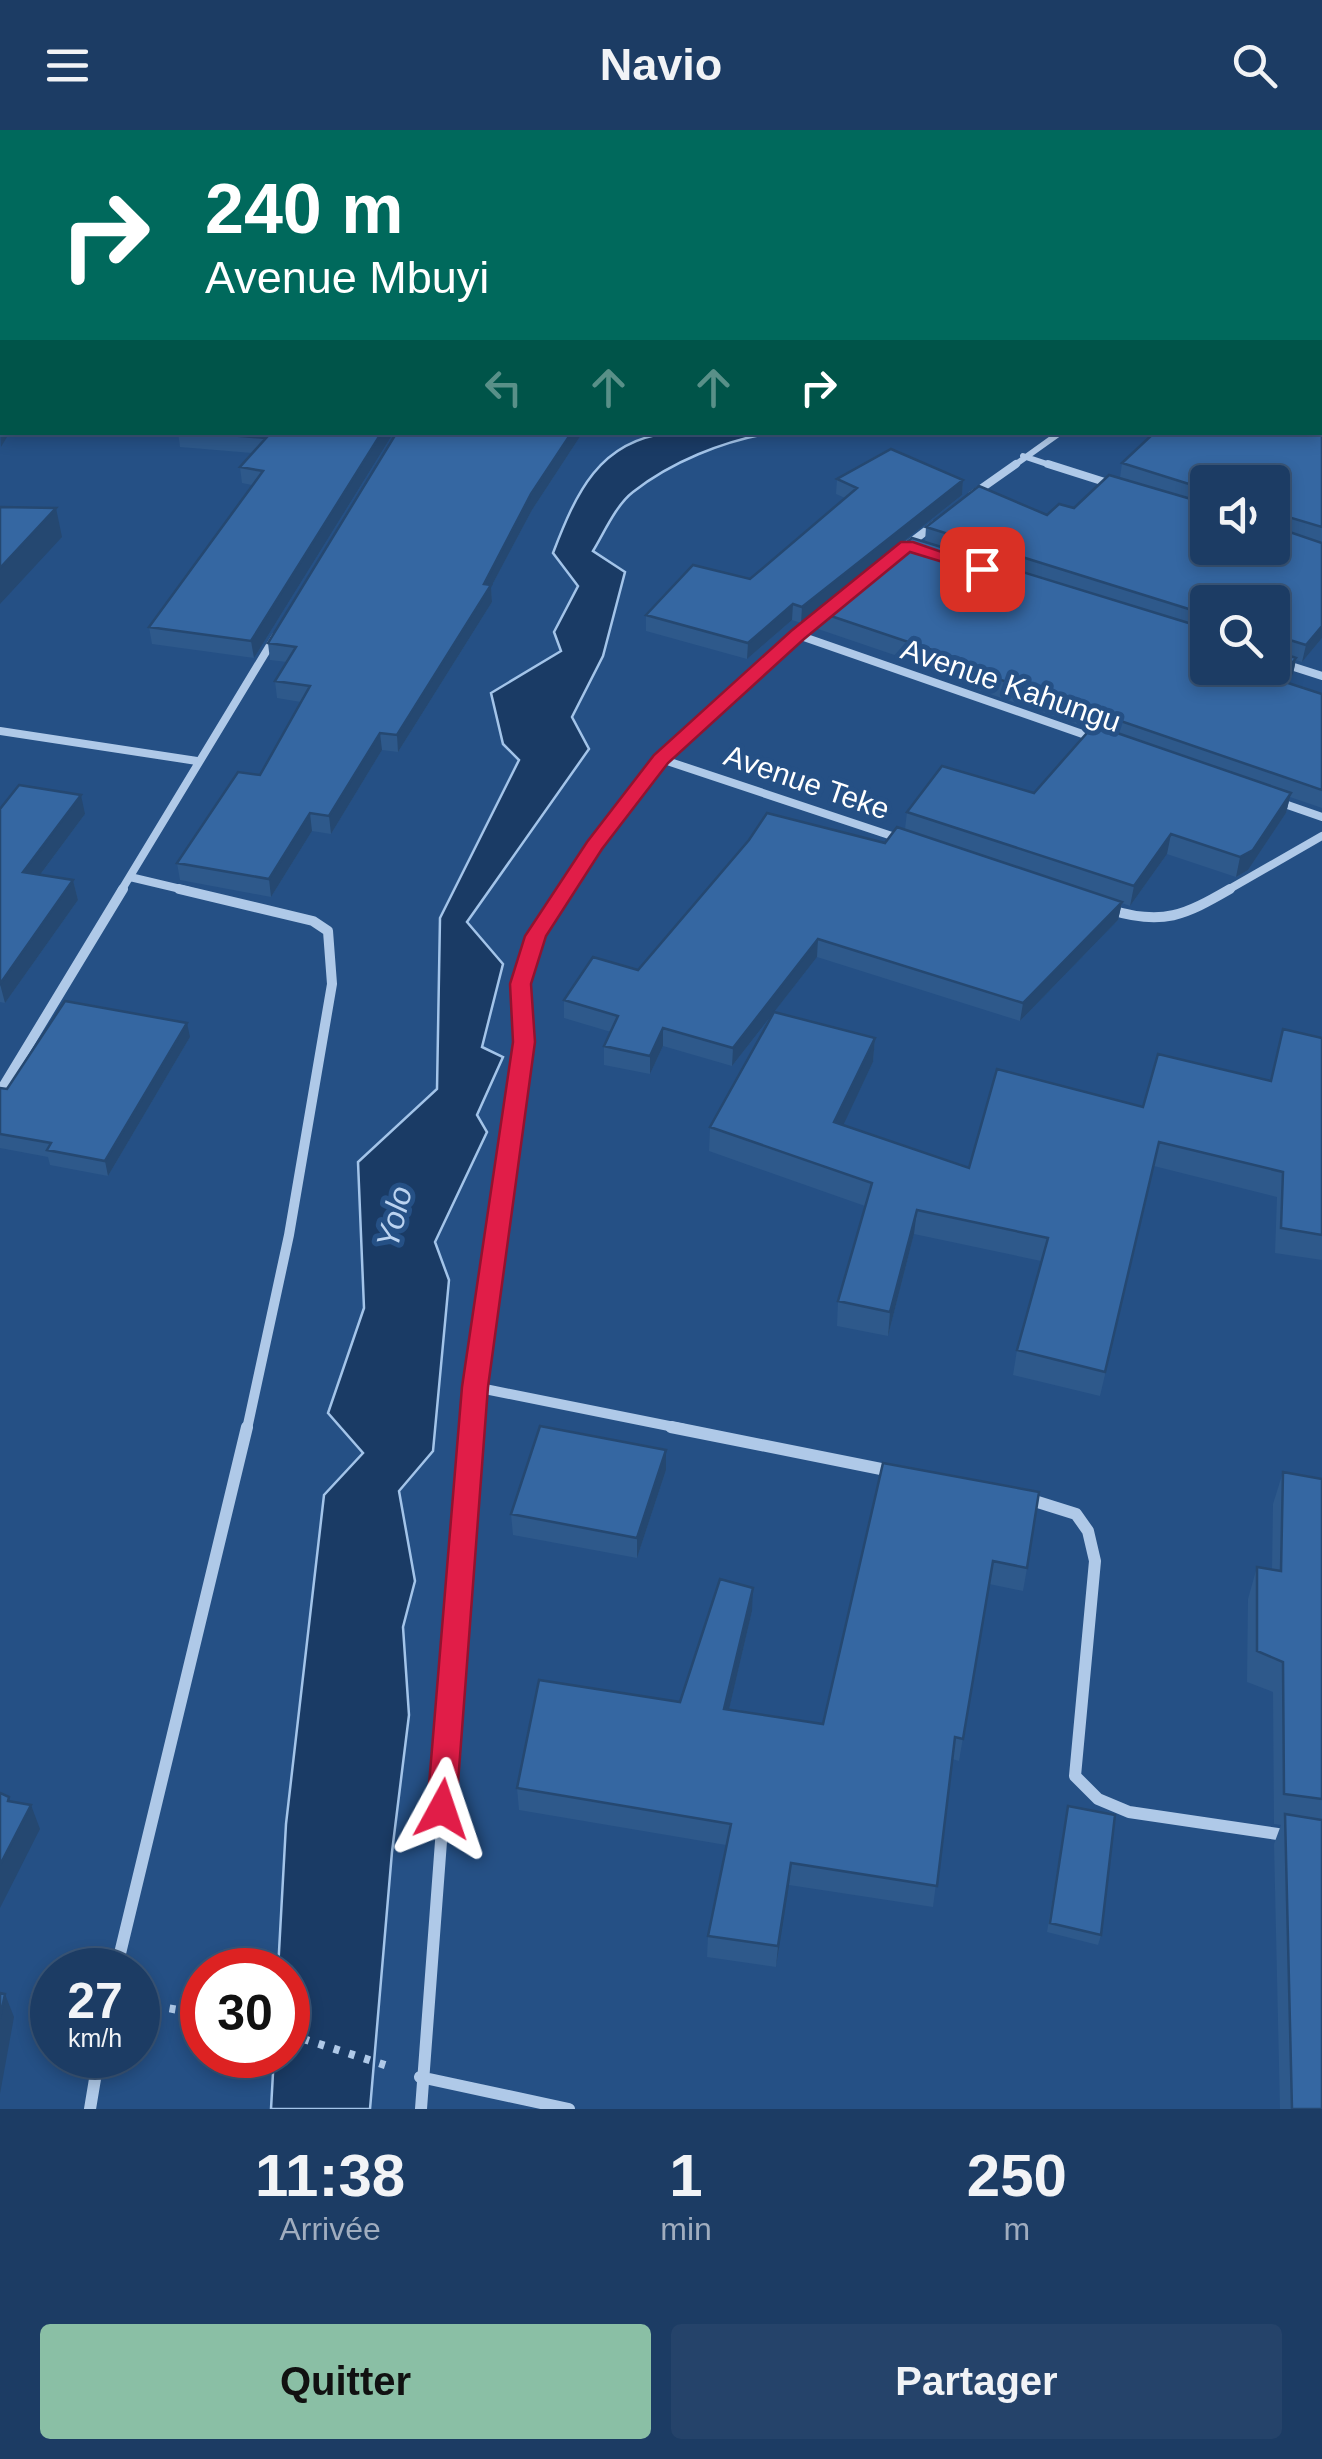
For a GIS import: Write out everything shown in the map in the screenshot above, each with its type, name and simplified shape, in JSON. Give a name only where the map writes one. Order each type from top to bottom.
[{"type":"street","points":[[965,500],[1055,435]]},
{"type":"street","points":[[1023,456],[1115,486]]},
{"type":"street","points":[[894,556],[950,512]]},
{"type":"street","points":[[907,545],[926,551]]},
{"type":"street","points":[[420,2109],[475,1387],[524,1042],[520,984],[536,936],[594,846],[661,759],[839,601]]},
{"type":"street","points":[[0,1092],[279,630]]},
{"type":"street","name":"Avenue Kahungu","points":[[798,635],[1097,739]]},
{"type":"street","points":[[1290,666],[1322,676]]},
{"type":"street","points":[[0,731],[197,761]]},
{"type":"street","name":"Avenue Teke","points":[[661,759],[920,846]]},
{"type":"street","points":[[1266,798],[1322,817]]},
{"type":"street","points":[[1106,908],[1145,920],[1186,914],[1322,836]]},
{"type":"street","points":[[121,1948],[230,1506],[288,1235],[332,984],[328,931],[313,922],[130,877]]},
{"type":"street","points":[[475,1387],[912,1475]]},
{"type":"street","points":[[1008,1494],[1078,1514],[1091,1530],[1095,1562],[1075,1776],[1098,1799],[1130,1812],[1303,1838]]},
{"type":"street","points":[[420,2077],[569,2109]]},
{"type":"street","points":[[90,2109],[95,2078]]},
{"type":"path","points":[[310,2041],[420,2077]]},
{"type":"water","name":"Yolo","points":[[658,435],[762,435],[716,447],[664,471],[627,498],[611,520],[593,551],[625,572],[603,656],[572,717],[589,749],[467,922],[503,964],[482,1047],[503,1057],[477,1115],[487,1132],[435,1242],[449,1280],[433,1451],[399,1491],[415,1581],[403,1627],[409,1715],[392,1852],[370,2109],[271,2109],[273,2078],[310,2078],[310,1948],[279,1948],[286,1824],[324,1495],[363,1453],[328,1413],[364,1308],[358,1162],[437,1089],[440,918],[519,760],[503,744],[491,693],[561,651],[554,632],[578,586],[553,553],[581,491],[607,459],[624,447]]},
{"type":"building","points":[[230,435],[380,435],[251,641],[149,627],[263,471],[240,467],[266,438]]},
{"type":"building","points":[[395,435],[570,435],[531,494],[484,584],[491,585],[397,735],[380,733],[329,816],[310,813],[269,879],[177,863],[238,772],[260,775],[310,686],[275,681],[296,647],[268,643]]},
{"type":"building","points":[[1152,435],[1322,435],[1322,527],[1290,517],[1290,465],[1190,465],[1190,484],[1122,463]]},
{"type":"building","points":[[891,449],[963,480],[802,607],[793,604],[748,643],[646,615],[693,565],[750,579],[857,488],[837,479]]},
{"type":"building","points":[[1109,475],[1190,499],[1190,565],[1290,565],[1290,532],[1322,543],[1322,626],[1306,645],[1290,640],[1290,585],[1190,585],[1190,609],[926,527],[979,486],[1047,515],[1059,504],[1074,508]]},
{"type":"building","points":[[0,507],[56,508],[0,568]]},
{"type":"building","points":[[912,538],[1190,623],[1190,685],[1290,684],[1322,694],[1322,790],[969,669],[974,664],[819,612]]},
{"type":"building","points":[[1094,725],[1291,793],[1253,850],[1240,857],[1171,834],[1134,886],[907,812],[942,766],[1034,793]]},
{"type":"building","points":[[19,785],[81,795],[23,872],[73,880],[0,984],[0,809]]},
{"type":"building","points":[[767,813],[885,843],[897,827],[1122,902],[1023,1003],[818,939],[733,1048],[663,1028],[650,1056],[604,1046],[618,1016],[564,1000],[593,957],[638,970],[749,840]]},
{"type":"building","points":[[65,1001],[187,1023],[105,1161],[47,1150],[51,1143],[0,1134],[0,1088],[7,1089]]},
{"type":"building","points":[[774,1012],[875,1038],[834,1122],[969,1168],[997,1069],[1143,1107],[1158,1054],[1271,1081],[1283,1029],[1322,1038],[1322,1235],[1281,1228],[1283,1172],[1159,1142],[1105,1372],[1017,1350],[1048,1238],[917,1210],[890,1312],[838,1301],[872,1183],[710,1127]]},
{"type":"building","points":[[540,1426],[666,1450],[637,1538],[511,1514]]},
{"type":"building","points":[[883,1463],[1039,1492],[1027,1568],[993,1561],[963,1739],[955,1737],[937,1886],[791,1863],[778,1946],[708,1936],[731,1824],[517,1788],[539,1680],[680,1702],[720,1579],[753,1588],[724,1709],[823,1724]]},
{"type":"building","points":[[1283,1472],[1322,1479],[1322,1799],[1284,1794],[1283,1662],[1257,1651],[1257,1567],[1281,1571]]},
{"type":"building","points":[[0,1793],[9,1797],[8,1801],[31,1805],[0,1865]]},
{"type":"building","points":[[1068,1806],[1115,1815],[1101,1935],[1050,1923]]},
{"type":"building","points":[[1285,1814],[1322,1820],[1322,2109],[1292,2109]]},
{"type":"route","points":[[442,1809],[475,1387],[524,1042],[520,984],[536,936],[594,846],[661,759],[798,635],[907,545],[982,569]]}]
